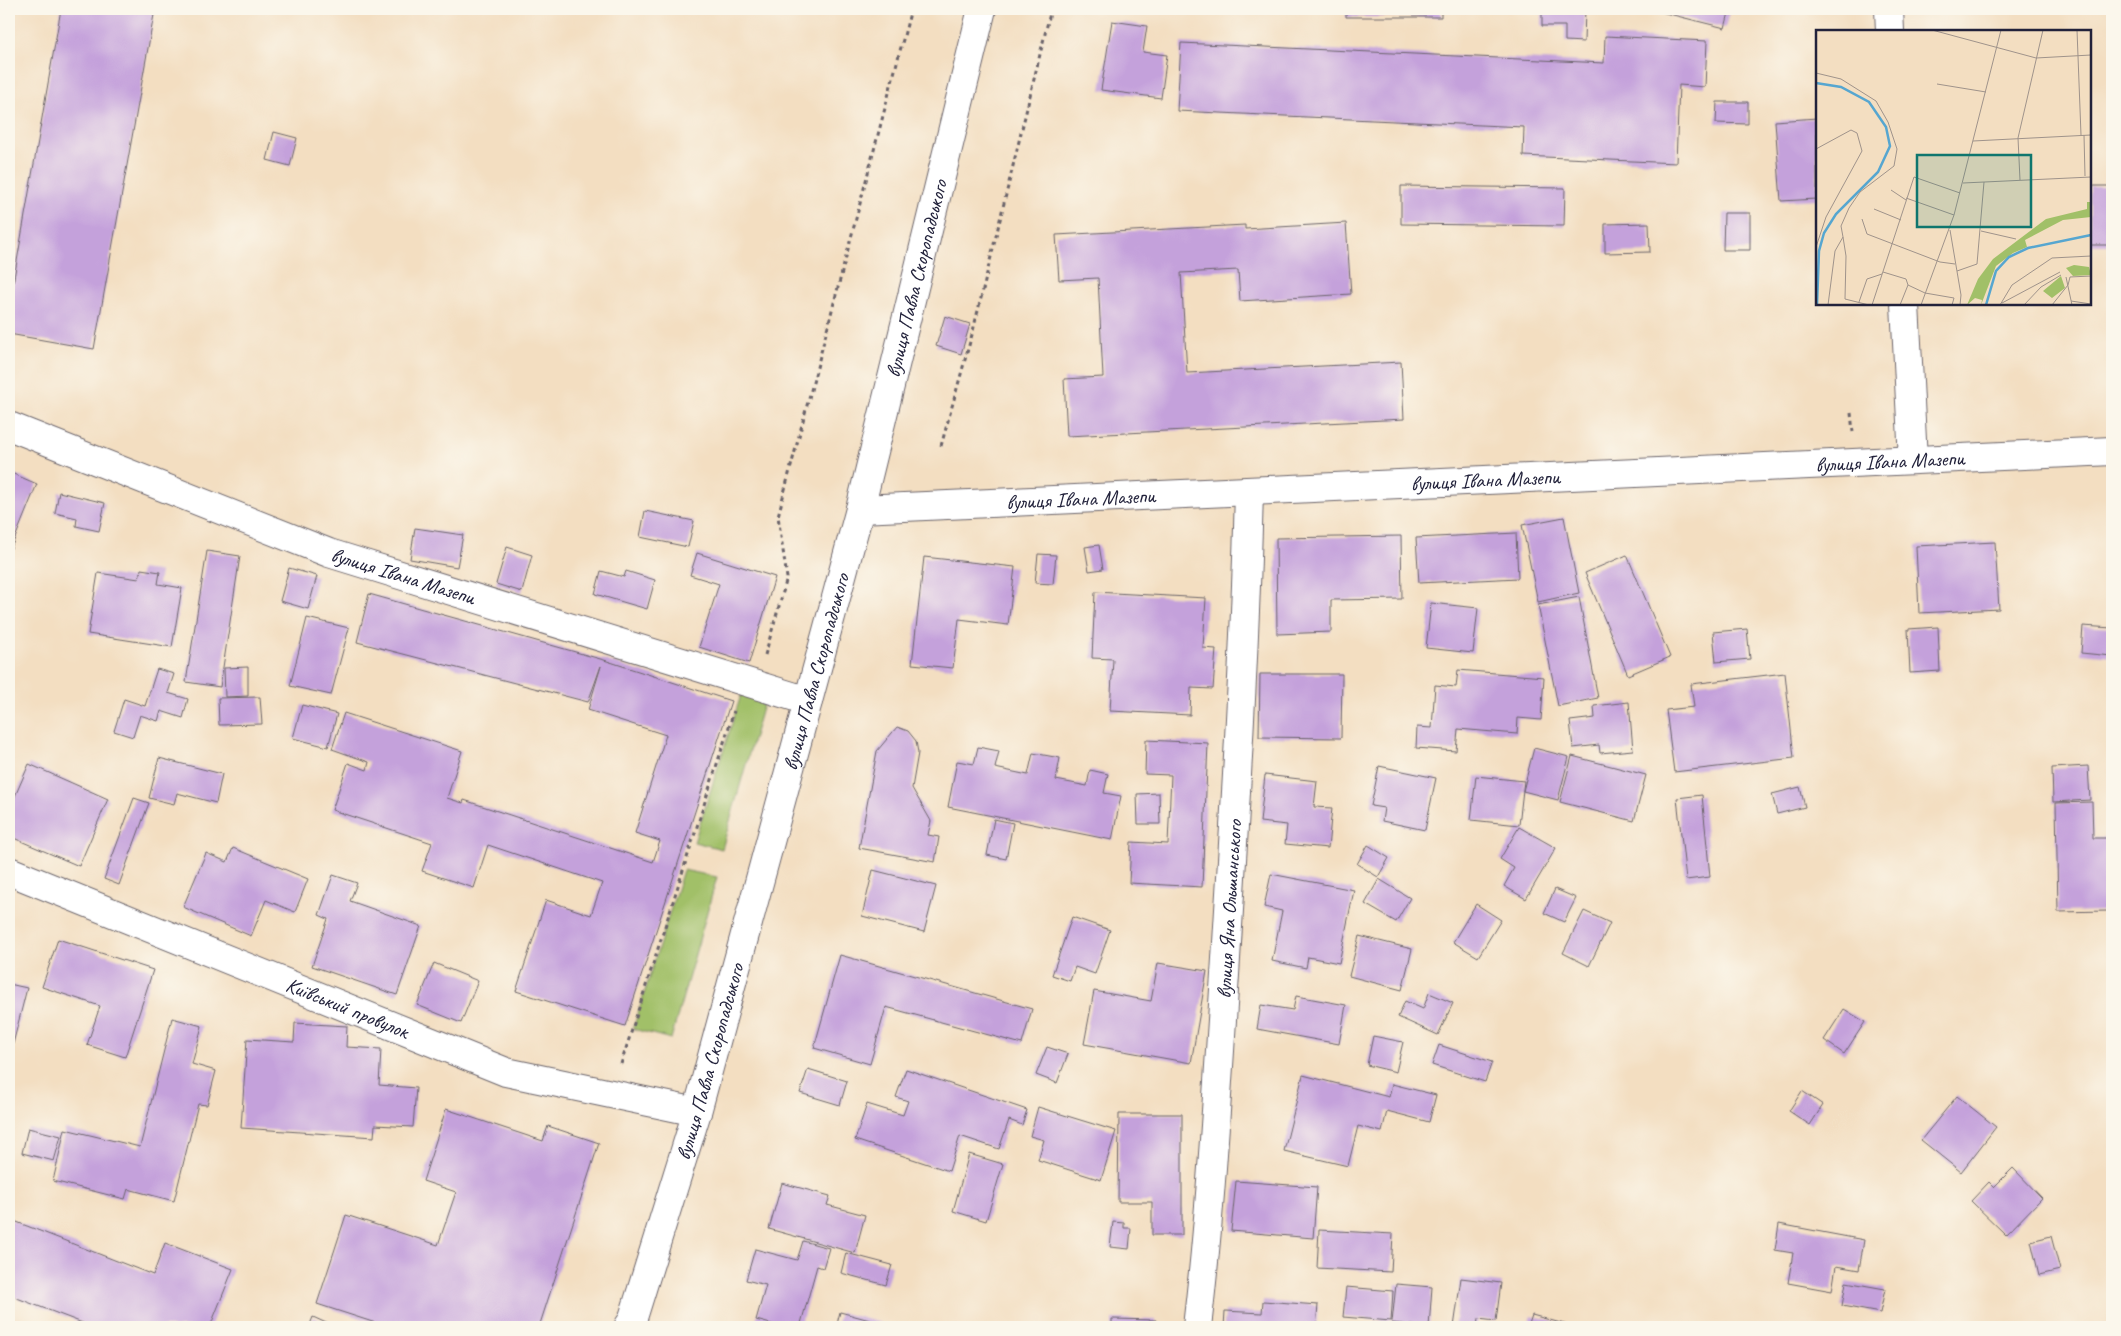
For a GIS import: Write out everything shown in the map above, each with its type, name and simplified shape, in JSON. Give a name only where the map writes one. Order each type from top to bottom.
[{"type":"street","name":"вулиця Павла Скоропадського","points":[[628,1327],[632,1321],[697,1112],[860,509],[982,9]]},
{"type":"street","points":[[1889,9],[1890,30]]},
{"type":"street","points":[[1905,305],[1913,460]]},
{"type":"street","name":"вулиця Івана Мазепи","points":[[9,426],[329,553],[808,701]]},
{"type":"street","name":"вулиця Івана Мазепи","points":[[860,509],[2112,451]]},
{"type":"street","name":"вулиця Яна Ольшанського","points":[[1197,1327],[1207,1243],[1239,748],[1246,619],[1249,491]]},
{"type":"street","name":"Київський провулок","points":[[9,871],[506,1072],[697,1112]]},
{"type":"path","points":[[611,1094],[740,693],[757,685],[787,578],[778,516],[911,9]]},
{"type":"path","points":[[941,446],[973,331],[1052,9]]},
{"type":"path","points":[[1851,413],[1853,433]]},
{"type":"green space","points":[[741,695],[764,701],[722,849],[694,842]]},
{"type":"green space","points":[[683,870],[717,877],[671,1039],[633,1029]]},
{"type":"building","points":[[61,9],[155,9],[94,349],[9,334],[9,307]]},
{"type":"building","points":[[1346,9],[1441,9],[1441,17],[1346,17]]},
{"type":"building","points":[[1542,9],[1585,9],[1584,42],[1565,41],[1565,26],[1542,26]]},
{"type":"building","points":[[1649,9],[1730,9],[1725,28]]},
{"type":"building","points":[[1112,21],[1147,26],[1143,52],[1167,55],[1161,98],[1101,90]]},
{"type":"building","points":[[1605,36],[1707,41],[1705,87],[1679,85],[1676,163],[1523,156],[1524,127],[1177,111],[1181,43],[1604,63]]},
{"type":"building","points":[[1717,102],[1748,102],[1748,124],[1716,123]]},
{"type":"building","points":[[1816,118],[1816,199],[1781,201],[1775,121]]},
{"type":"building","points":[[274,132],[297,138],[290,166],[267,160]]},
{"type":"building","points":[[1401,186],[1565,188],[1564,226],[1401,224]]},
{"type":"building","points":[[2091,186],[2112,186],[2112,245],[2091,245]]},
{"type":"building","points":[[1724,213],[1750,213],[1750,250],[1723,250]]},
{"type":"building","points":[[1346,223],[1351,294],[1240,301],[1238,270],[1181,273],[1187,373],[1401,362],[1404,419],[1067,436],[1064,379],[1103,377],[1098,278],[1059,280],[1056,235],[1245,225],[1245,229]]},
{"type":"building","points":[[1649,223],[1650,252],[1605,253],[1605,224]]},
{"type":"building","points":[[945,316],[970,324],[961,354],[936,346]]},
{"type":"building","points":[[9,472],[37,484],[9,553]]},
{"type":"building","points":[[59,492],[105,503],[99,531],[76,526],[77,518],[55,513]]},
{"type":"building","points":[[645,511],[694,521],[688,547],[640,537]]},
{"type":"building","points":[[1564,517],[1579,593],[1538,602],[1522,525]]},
{"type":"building","points":[[415,528],[463,535],[457,567],[410,559]]},
{"type":"building","points":[[1516,533],[1518,578],[1419,583],[1416,538]]},
{"type":"building","points":[[1401,536],[1402,599],[1331,600],[1331,632],[1277,634],[1276,538]]},
{"type":"building","points":[[1995,542],[1999,609],[1919,613],[1916,546]]},
{"type":"building","points":[[1099,545],[1103,569],[1089,571],[1085,547]]},
{"type":"building","points":[[507,547],[532,555],[522,592],[496,584]]},
{"type":"building","points":[[207,551],[240,556],[220,687],[186,682]]},
{"type":"building","points":[[697,553],[775,577],[749,663],[699,647],[719,584],[690,575]]},
{"type":"building","points":[[1038,554],[1056,555],[1053,584],[1035,583]]},
{"type":"building","points":[[1627,555],[1670,657],[1628,675],[1585,573]]},
{"type":"building","points":[[924,557],[1015,567],[1008,625],[959,619],[953,668],[912,664]]},
{"type":"building","points":[[289,568],[317,576],[308,609],[280,601]]},
{"type":"building","points":[[141,569],[160,572],[158,584],[182,588],[172,647],[88,634],[98,573],[139,579]]},
{"type":"building","points":[[601,571],[624,577],[626,571],[655,580],[647,609],[595,594]]},
{"type":"building","points":[[1095,592],[1206,598],[1203,648],[1216,649],[1213,689],[1191,688],[1190,715],[1110,711],[1113,659],[1092,658]]},
{"type":"building","points":[[369,594],[604,660],[731,701],[625,1026],[516,991],[546,900],[591,915],[602,883],[488,845],[474,888],[422,871],[432,843],[332,810],[348,763],[367,770],[369,762],[332,749],[344,713],[462,751],[447,798],[463,803],[464,800],[653,862],[660,841],[635,833],[666,735],[588,710],[601,666],[588,702],[357,642]]},
{"type":"building","points":[[1579,597],[1598,698],[1558,706],[1538,605]]},
{"type":"building","points":[[1431,603],[1478,608],[1473,653],[1426,648]]},
{"type":"building","points":[[307,618],[349,628],[331,695],[290,686]]},
{"type":"building","points":[[2083,626],[2112,628],[2112,656],[2081,653]]},
{"type":"building","points":[[1938,627],[1940,671],[1910,673],[1908,629]]},
{"type":"building","points":[[1747,629],[1750,659],[1716,662],[1713,632]]},
{"type":"building","points":[[248,667],[248,696],[225,697],[224,668]]},
{"type":"building","points":[[157,669],[174,674],[168,693],[188,699],[183,718],[161,711],[158,721],[140,715],[133,737],[114,731],[124,699],[145,706]]},
{"type":"building","points":[[1458,670],[1544,677],[1541,720],[1518,718],[1517,734],[1458,729],[1456,751],[1416,748],[1417,727],[1432,728],[1435,685],[1456,687]]},
{"type":"building","points":[[1785,673],[1794,758],[1674,772],[1666,710],[1694,707],[1691,684]]},
{"type":"building","points":[[1260,674],[1342,674],[1341,738],[1259,737]]},
{"type":"building","points":[[260,697],[262,724],[219,725],[218,698]]},
{"type":"building","points":[[1629,702],[1633,750],[1600,753],[1599,745],[1573,748],[1570,721],[1595,718],[1594,706]]},
{"type":"building","points":[[302,705],[337,714],[328,747],[293,738]]},
{"type":"building","points":[[897,727],[908,731],[916,741],[918,753],[912,788],[931,821],[928,835],[939,837],[935,862],[859,848],[877,751]]},
{"type":"building","points":[[1146,740],[1208,743],[1202,887],[1129,883],[1131,842],[1168,844],[1171,775],[1145,774]]},
{"type":"building","points":[[978,747],[999,751],[995,768],[1028,775],[1033,753],[1060,758],[1056,780],[1087,786],[1090,770],[1108,774],[1104,793],[1121,796],[1112,840],[948,807],[957,761],[974,764]]},
{"type":"building","points":[[1534,748],[1569,757],[1558,800],[1523,791]]},
{"type":"building","points":[[1572,756],[1646,775],[1634,821],[1560,802]]},
{"type":"building","points":[[159,758],[222,774],[216,803],[177,793],[174,804],[149,798]]},
{"type":"building","points":[[29,764],[108,799],[79,866],[9,836],[9,810]]},
{"type":"building","points":[[1379,766],[1436,778],[1425,830],[1382,821],[1384,808],[1371,806]]},
{"type":"building","points":[[2088,766],[2090,800],[2053,802],[2052,768]]},
{"type":"building","points":[[1265,775],[1317,781],[1314,807],[1332,808],[1328,848],[1285,844],[1287,825],[1260,822]]},
{"type":"building","points":[[1476,776],[1524,781],[1519,825],[1471,820]]},
{"type":"building","points":[[1800,787],[1805,807],[1777,814],[1772,794]]},
{"type":"building","points":[[1159,793],[1160,824],[1138,824],[1137,794]]},
{"type":"building","points":[[1702,795],[1710,877],[1686,880],[1677,798]]},
{"type":"building","points":[[134,798],[149,803],[119,885],[104,879]]},
{"type":"building","points":[[2092,802],[2093,838],[2112,838],[2112,902],[2107,903],[2108,911],[2058,912],[2056,803]]},
{"type":"building","points":[[994,819],[1013,823],[1006,859],[987,855]]},
{"type":"building","points":[[1519,827],[1556,848],[1526,899],[1504,886],[1514,868],[1500,859]]},
{"type":"building","points":[[1368,845],[1389,858],[1378,877],[1357,864]]},
{"type":"building","points":[[233,848],[308,879],[295,912],[266,900],[251,936],[183,907],[206,853],[227,862]]},
{"type":"building","points":[[873,870],[936,886],[924,932],[862,916]]},
{"type":"building","points":[[1271,874],[1354,890],[1339,963],[1308,957],[1306,968],[1272,961],[1282,911],[1264,907]]},
{"type":"building","points":[[333,875],[357,883],[350,901],[421,926],[397,995],[312,966],[328,919],[319,915]]},
{"type":"building","points":[[1379,879],[1410,898],[1396,922],[1365,904]]},
{"type":"building","points":[[1555,889],[1576,898],[1564,922],[1544,913]]},
{"type":"building","points":[[1476,904],[1501,920],[1478,957],[1453,942]]},
{"type":"building","points":[[1584,911],[1610,923],[1589,966],[1563,953]]},
{"type":"building","points":[[1072,917],[1110,930],[1095,974],[1075,967],[1070,981],[1052,975]]},
{"type":"building","points":[[1359,936],[1412,949],[1402,990],[1349,976]]},
{"type":"building","points":[[58,939],[153,970],[125,1057],[87,1045],[100,1006],[42,987]]},
{"type":"building","points":[[840,955],[1032,1009],[1022,1044],[886,1007],[870,1064],[814,1048]]},
{"type":"building","points":[[434,963],[478,981],[461,1023],[417,1005]]},
{"type":"building","points":[[1158,963],[1207,971],[1191,1063],[1084,1044],[1094,991],[1151,1001]]},
{"type":"building","points":[[9,984],[27,988],[11,1052],[9,1052]]},
{"type":"building","points":[[1429,993],[1453,1003],[1438,1035],[1398,1017],[1405,1001],[1423,1009]]},
{"type":"building","points":[[1296,996],[1346,1005],[1339,1044],[1257,1029],[1261,1005],[1293,1010]]},
{"type":"building","points":[[1844,1009],[1865,1022],[1844,1054],[1824,1040]]},
{"type":"building","points":[[172,1018],[202,1026],[192,1064],[216,1071],[207,1105],[198,1104],[174,1201],[128,1189],[125,1199],[53,1181],[65,1129],[140,1147]]},
{"type":"building","points":[[295,1023],[347,1026],[346,1047],[381,1049],[379,1085],[416,1088],[413,1127],[375,1125],[374,1137],[241,1128],[247,1039],[294,1042]]},
{"type":"building","points":[[1373,1036],[1403,1042],[1396,1072],[1367,1065]]},
{"type":"building","points":[[1439,1045],[1492,1062],[1485,1082],[1432,1065]]},
{"type":"building","points":[[1047,1047],[1068,1054],[1057,1083],[1036,1075]]},
{"type":"building","points":[[808,1069],[847,1081],[840,1105],[800,1093]]},
{"type":"building","points":[[906,1069],[1027,1110],[1022,1125],[1009,1120],[999,1149],[960,1136],[949,1171],[855,1140],[867,1104],[903,1115],[908,1101],[896,1097]]},
{"type":"building","points":[[1303,1075],[1389,1097],[1392,1084],[1436,1095],[1429,1122],[1387,1111],[1382,1132],[1358,1126],[1348,1166],[1284,1151]]},
{"type":"building","points":[[1802,1091],[1823,1105],[1810,1125],[1789,1111]]},
{"type":"building","points":[[1957,1096],[1996,1127],[1961,1172],[1921,1140]]},
{"type":"building","points":[[1038,1107],[1116,1131],[1101,1180],[1038,1160],[1044,1140],[1030,1136]]},
{"type":"building","points":[[446,1109],[543,1141],[548,1126],[599,1143],[539,1327],[388,1327],[317,1304],[346,1215],[438,1245],[456,1192],[423,1181]]},
{"type":"building","points":[[1119,1114],[1182,1114],[1182,1235],[1152,1235],[1152,1202],[1118,1202]]},
{"type":"building","points":[[28,1128],[61,1136],[54,1161],[22,1153]]},
{"type":"building","points":[[969,1154],[1003,1164],[986,1221],[953,1211]]},
{"type":"building","points":[[2013,1168],[2042,1198],[2006,1235],[1971,1201],[1989,1182],[1994,1187]]},
{"type":"building","points":[[1236,1181],[1317,1187],[1313,1238],[1231,1231]]},
{"type":"building","points":[[782,1183],[830,1196],[827,1205],[865,1215],[855,1253],[769,1229]]},
{"type":"building","points":[[9,1219],[153,1275],[165,1243],[233,1269],[210,1327],[93,1327],[9,1295]]},
{"type":"building","points":[[1113,1222],[1124,1223],[1124,1228],[1131,1228],[1129,1249],[1110,1247]]},
{"type":"building","points":[[1779,1224],[1864,1240],[1859,1270],[1836,1266],[1832,1291],[1788,1283],[1793,1253],[1775,1250]]},
{"type":"building","points":[[1319,1230],[1393,1234],[1391,1272],[1317,1268]]},
{"type":"building","points":[[2051,1236],[2060,1270],[2039,1275],[2031,1241]]},
{"type":"building","points":[[803,1241],[829,1248],[823,1268],[817,1266],[800,1327],[782,1327],[756,1320],[766,1285],[746,1280],[755,1249],[797,1260]]},
{"type":"building","points":[[846,1253],[892,1265],[886,1285],[841,1273]]},
{"type":"building","points":[[1461,1278],[1501,1283],[1496,1321],[1478,1319],[1477,1327],[1454,1327]]},
{"type":"building","points":[[1846,1282],[1885,1289],[1880,1313],[1842,1306]]},
{"type":"building","points":[[1396,1284],[1432,1287],[1429,1327],[1392,1323]]},
{"type":"building","points":[[1346,1287],[1393,1291],[1391,1321],[1343,1317]]},
{"type":"building","points":[[1263,1301],[1318,1305],[1316,1327],[1224,1327],[1225,1311],[1262,1313]]},
{"type":"building","points":[[840,1312],[881,1323],[880,1327],[836,1327]]},
{"type":"building","points":[[1532,1315],[1575,1327],[1528,1327]]},
{"type":"building","points":[[313,1317],[335,1327],[309,1327]]},
{"type":"building","points":[[1112,1319],[1156,1320],[1156,1327],[1112,1327]]}]
